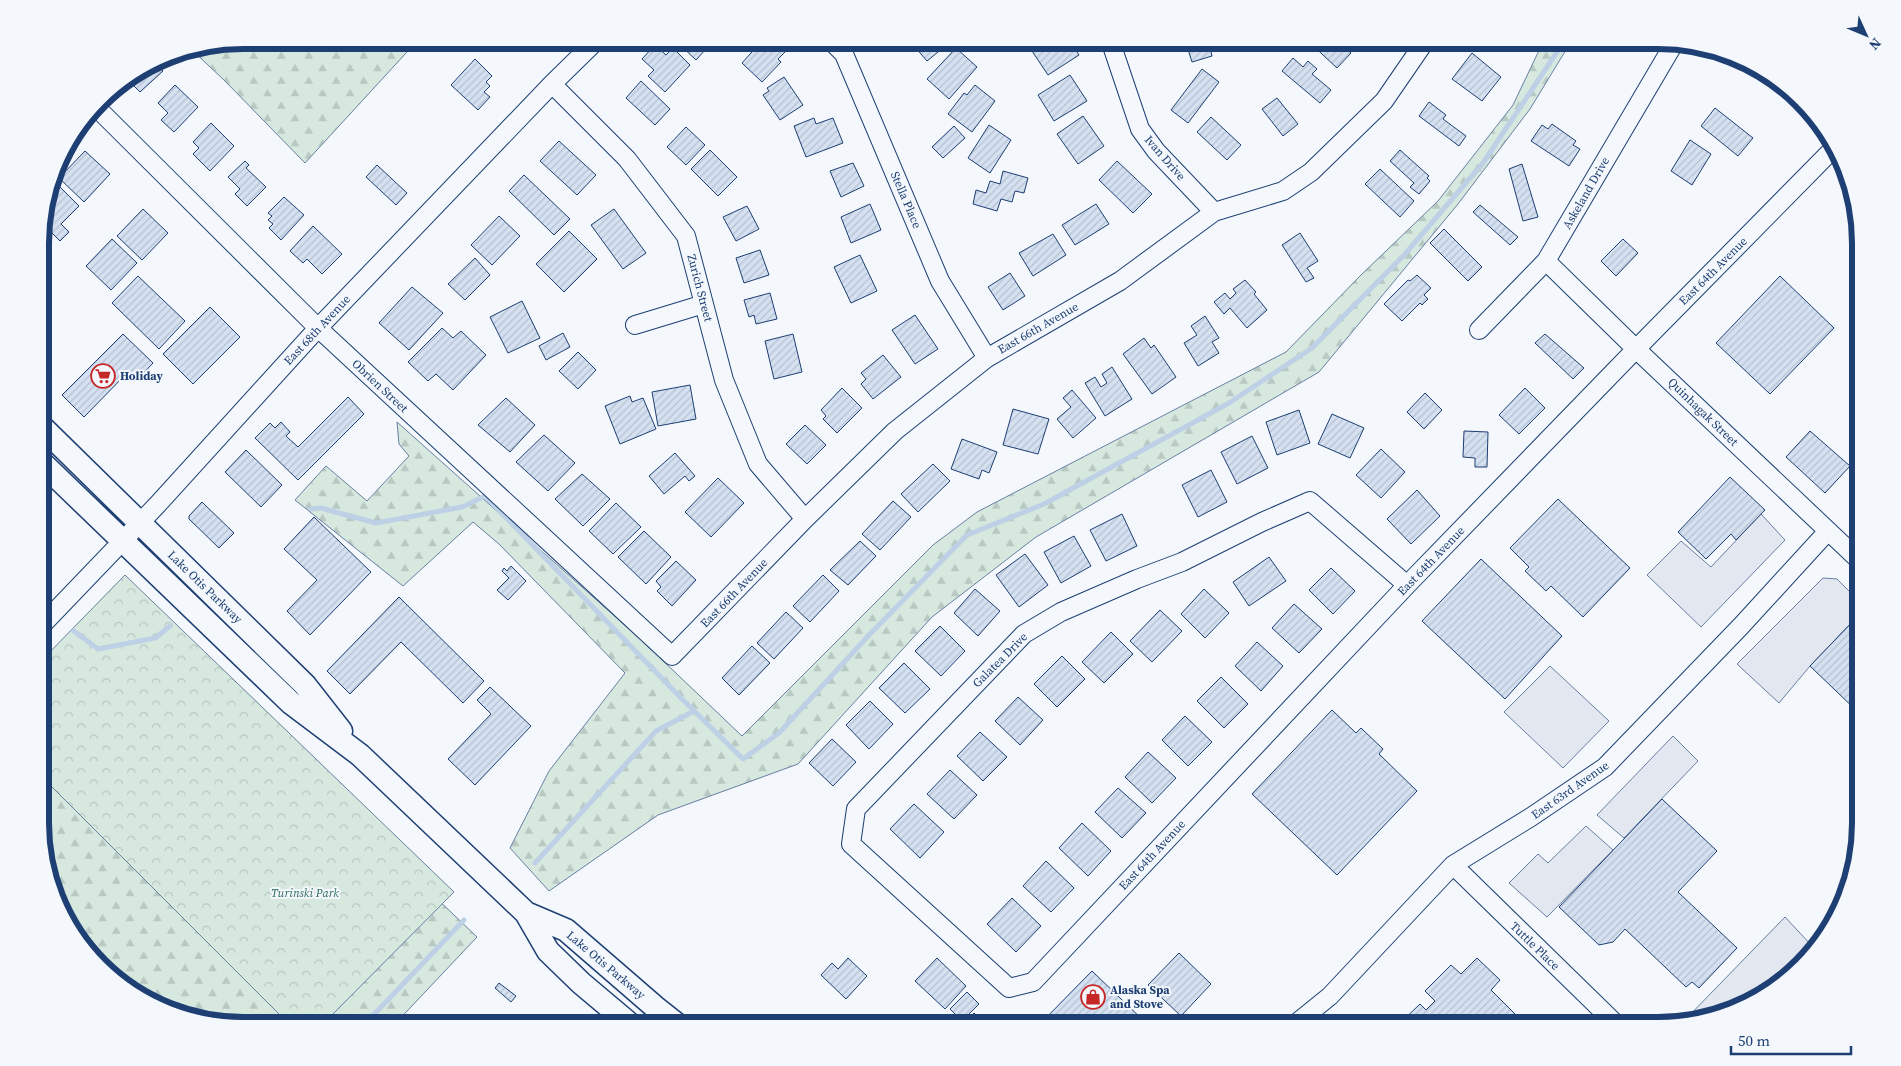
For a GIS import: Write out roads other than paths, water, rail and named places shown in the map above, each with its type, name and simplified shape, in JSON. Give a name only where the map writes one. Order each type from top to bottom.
[{"type":"main road","name":"Lake Otis Parkway","points":[[49,434],[305,685],[360,756]]},
{"type":"main road","name":"Lake Otis Parkway","points":[[49,470],[291,704],[360,756],[526,913],[548,951],[581,983],[621,1017]]},
{"type":"main road","name":"Lake Otis Parkway","points":[[526,913],[566,930],[668,1017]]},
{"type":"main road","points":[[581,983],[597,984],[639,1017]]},
{"type":"street","name":"East 68th Avenue","points":[[49,619],[123,542],[318,328],[588,49]]},
{"type":"street","name":"Stella Place","points":[[839,49],[844,54],[940,281],[987,358]]},
{"type":"street","name":"Ivan Drive","points":[[1113,49],[1140,129],[1156,151],[1214,212]]},
{"type":"street","name":"East 66th Avenue","points":[[672,656],[805,518],[896,431],[987,358],[1120,281],[1214,212],[1283,191],[1311,172],[1384,101],[1417,49]]},
{"type":"street","name":"Askeland Drive","points":[[1479,330],[1546,261],[1671,49]]},
{"type":"street","name":"Zurich Street","points":[[552,84],[628,159],[686,236],[724,380],[758,464],[805,518]]},
{"type":"street","name":"Obrien Street","points":[[100,111],[318,328],[672,656]]},
{"type":"street","name":"East 64th Avenue","points":[[1033,982],[1407,585],[1636,348],[1830,153]]},
{"type":"street","name":"Quinhagak Street","points":[[1546,261],[1852,554]]},
{"type":"street","points":[[635,326],[704,304]]},
{"type":"street","name":"Galatea Drive","points":[[1033,982],[1009,988],[851,844],[856,809],[1024,634],[1060,612],[1182,562],[1262,522],[1310,501],[1407,585]]},
{"type":"street","name":"East 63rd Avenue","points":[[1305,1017],[1330,996],[1452,865],[1531,817],[1605,767],[1738,629],[1828,531]]},
{"type":"street","name":"Tuttle Place","points":[[1452,865],[1609,1017]]},
{"type":"waterway","points":[[311,509],[321,508],[376,523],[462,507],[485,496],[682,699],[743,759],[779,733],[870,634],[967,535],[1044,504],[1229,403],[1312,348],[1405,254],[1483,163],[1559,49]]},
{"type":"waterway","points":[[74,631],[98,649],[155,638],[170,626]]},
{"type":"waterway","points":[[535,863],[656,731],[694,711]]},
{"type":"waterway","points":[[372,1017],[464,920]]},
{"type":"place","name":"Holiday","points":[[103,376]]},
{"type":"place","name":"Alaska Spa and Stove","points":[[1093,997]]},
{"type":"park label","name":"Turinski Park","points":[[305,893]]}]
